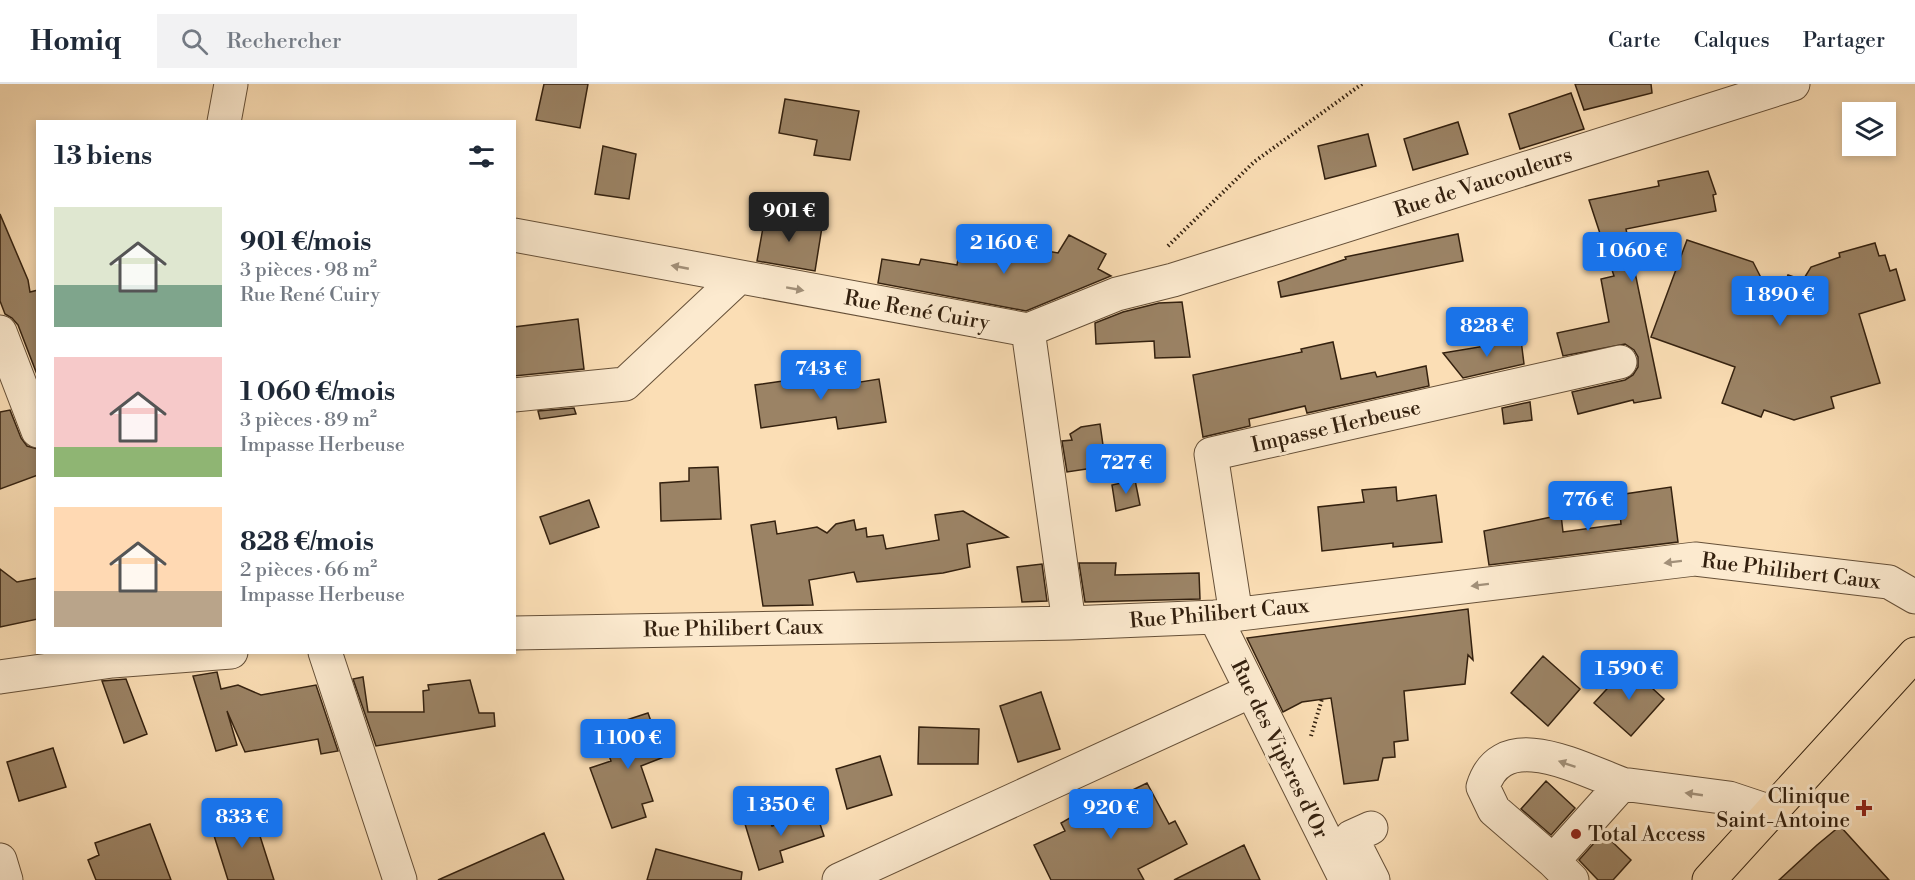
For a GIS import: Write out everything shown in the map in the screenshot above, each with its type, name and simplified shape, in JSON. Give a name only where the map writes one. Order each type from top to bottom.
[{"type":"main road","points":[[1709,880],[1915,654]]},
{"type":"street","points":[[224,120],[231,84]]},
{"type":"street","name":"Rue de Vaucouleurs","points":[[1028,330],[1117,294],[1167,267],[1793,84]]},
{"type":"street","name":"Rue René Cuiry","points":[[516,235],[1028,330]]},
{"type":"street","points":[[516,395],[625,384],[738,278]]},
{"type":"street","points":[[1028,330],[1069,623]]},
{"type":"street","points":[[0,332],[36,426]]},
{"type":"street","name":"Impasse Herbeuse","points":[[1226,616],[1211,454],[1620,362]]},
{"type":"street","name":"Rue Philibert Caux","points":[[516,633],[1069,623],[1226,616],[1695,559],[1889,582],[1915,597]]},
{"type":"street","name":"Rue des Vipères d'Or","points":[[1226,616],[1251,690],[1346,880]]},
{"type":"street","points":[[0,677],[111,657],[183,654]]},
{"type":"street","points":[[326,654],[400,880]]},
{"type":"street","points":[[839,880],[854,871],[1251,690]]},
{"type":"street","points":[[1622,784],[1563,870],[1494,810],[1484,787],[1488,771],[1505,758],[1535,753],[1622,784],[1729,798],[1771,812]]},
{"type":"street","points":[[1371,828],[1351,837],[1373,880]]},
{"type":"street","points":[[0,860],[6,880]]},
{"type":"path","points":[[1167,267],[1254,162],[1362,84]]},
{"type":"path","points":[[1303,742],[1310,738],[1314,730],[1322,699]]},
{"type":"building","points":[[544,84],[588,84],[580,128],[536,120]]},
{"type":"building","points":[[1575,84],[1651,84],[1652,93],[1584,110]]},
{"type":"building","points":[[1571,93],[1584,129],[1520,149],[1509,114]]},
{"type":"building","points":[[785,99],[859,111],[850,160],[814,155],[817,140],[779,133]]},
{"type":"building","points":[[1458,122],[1468,154],[1413,170],[1404,139]]},
{"type":"building","points":[[1368,134],[1376,166],[1325,179],[1318,146]]},
{"type":"building","points":[[603,146],[636,154],[629,199],[595,194]]},
{"type":"building","points":[[1708,171],[1716,194],[1713,195],[1716,211],[1626,229],[1661,398],[1634,403],[1633,400],[1578,414],[1572,392],[1625,380],[1633,375],[1638,367],[1638,357],[1634,350],[1625,344],[1563,356],[1557,333],[1609,322],[1601,279],[1614,276],[1589,200],[1659,186],[1658,181]]},
{"type":"building","points":[[766,211],[790,216],[789,221],[822,227],[815,271],[757,261]]},
{"type":"building","points":[[0,214],[28,280],[30,292],[36,290],[36,372],[18,325],[5,314],[0,301]]},
{"type":"building","points":[[1458,234],[1463,261],[1281,297],[1278,282],[1346,259],[1345,257]]},
{"type":"building","points":[[1069,235],[1106,254],[1098,269],[1111,276],[1026,311],[878,283],[882,259],[919,265],[921,259],[957,265],[959,254],[1003,262],[1007,244],[1058,253]]},
{"type":"building","points":[[1687,240],[1753,262],[1775,305],[1788,275],[1803,280],[1811,267],[1840,257],[1839,253],[1875,243],[1879,256],[1885,255],[1890,271],[1896,269],[1905,300],[1859,314],[1880,383],[1831,397],[1834,408],[1794,420],[1764,410],[1761,417],[1722,403],[1735,367],[1651,337]]},
{"type":"building","points":[[1182,302],[1190,357],[1155,358],[1154,341],[1096,344],[1095,323],[1123,312],[1159,303]]},
{"type":"building","points":[[578,319],[584,369],[516,376],[516,327]]},
{"type":"building","points":[[1521,340],[1524,364],[1463,378],[1443,353]]},
{"type":"building","points":[[1333,342],[1341,379],[1375,372],[1377,377],[1426,366],[1429,386],[1307,413],[1305,406],[1249,419],[1250,426],[1203,437],[1193,375],[1302,352],[1301,349]]},
{"type":"building","points":[[846,372],[848,384],[879,379],[886,422],[838,429],[836,417],[761,428],[755,385]]},
{"type":"building","points":[[1530,402],[1532,420],[1504,424],[1502,408]]},
{"type":"building","points":[[574,408],[576,414],[540,419],[538,411]]},
{"type":"building","points":[[10,410],[21,438],[27,446],[36,448],[36,476],[0,489],[0,412]]},
{"type":"building","points":[[1100,424],[1106,466],[1067,472],[1062,441],[1072,440],[1070,434],[1081,427]]},
{"type":"building","points":[[718,467],[721,519],[661,521],[660,483],[689,481],[689,468]]},
{"type":"building","points":[[1135,480],[1140,505],[1116,511],[1112,485]]},
{"type":"building","points":[[1396,487],[1397,501],[1436,495],[1442,542],[1393,547],[1393,543],[1322,551],[1318,507],[1364,502],[1362,490]]},
{"type":"building","points":[[1671,487],[1678,542],[1489,565],[1484,531],[1561,515],[1563,532],[1621,524],[1618,495]]},
{"type":"building","points":[[589,500],[599,527],[550,544],[540,517]]},
{"type":"building","points":[[963,511],[1008,537],[967,544],[970,567],[943,573],[857,582],[854,572],[809,580],[813,605],[763,606],[751,525],[775,521],[777,534],[817,527],[827,533],[836,524],[854,520],[856,530],[866,528],[867,537],[883,535],[886,549],[939,540],[935,515]]},
{"type":"building","points":[[1079,563],[1116,563],[1115,575],[1199,573],[1200,599],[1085,602]]},
{"type":"building","points":[[1042,564],[1047,601],[1022,602],[1017,567]]},
{"type":"building","points":[[0,569],[17,582],[36,578],[36,619],[0,627]]},
{"type":"building","points":[[1468,609],[1473,660],[1468,655],[1465,684],[1404,691],[1408,740],[1394,742],[1395,757],[1383,758],[1378,780],[1344,784],[1331,698],[1302,702],[1283,712],[1247,638]]},
{"type":"building","points":[[1543,656],[1580,689],[1548,726],[1511,693]]},
{"type":"building","points":[[1628,666],[1664,699],[1631,736],[1594,703]]},
{"type":"building","points":[[217,672],[221,689],[238,685],[261,695],[316,685],[338,751],[321,754],[318,739],[245,752],[227,711],[237,745],[216,751],[193,676]]},
{"type":"building","points":[[363,677],[368,712],[424,712],[423,691],[429,690],[428,685],[470,680],[479,713],[494,713],[495,726],[376,746],[353,679]]},
{"type":"building","points":[[126,679],[147,734],[124,743],[102,681]]},
{"type":"building","points":[[1041,692],[1060,749],[1018,762],[1000,706]]},
{"type":"building","points":[[648,713],[664,757],[641,766],[653,801],[642,804],[646,817],[612,828],[590,768],[611,761],[605,745],[616,740],[611,725]]},
{"type":"building","points":[[919,727],[979,729],[978,764],[918,764]]},
{"type":"building","points":[[53,748],[66,787],[19,801],[7,762]]},
{"type":"building","points":[[880,756],[892,795],[847,809],[836,769]]},
{"type":"building","points":[[1546,781],[1575,808],[1551,835],[1521,809]]},
{"type":"building","points":[[1147,783],[1169,824],[1175,821],[1187,844],[1138,869],[1144,880],[1051,880],[1034,845],[1065,831],[1061,823],[1113,793],[1116,798]]},
{"type":"building","points":[[252,811],[274,880],[228,880],[211,826]]},
{"type":"building","points":[[816,812],[824,836],[780,851],[783,862],[759,870],[745,824],[768,817],[772,826]]},
{"type":"building","points":[[150,824],[171,880],[96,880],[88,860],[99,855],[95,843]]},
{"type":"building","points":[[1840,826],[1889,880],[1779,880],[1817,845]]},
{"type":"building","points":[[544,833],[564,880],[438,880]]},
{"type":"building","points":[[1603,833],[1631,860],[1613,880],[1598,880],[1579,860]]},
{"type":"building","points":[[1244,845],[1260,880],[1174,880]]},
{"type":"building","points":[[656,849],[742,872],[741,880],[647,880]]},
{"type":"place","name":"Clinique Saint-Antoine","points":[[1864,808]]},
{"type":"place","name":"Total Access","points":[[1576,834]]}]
